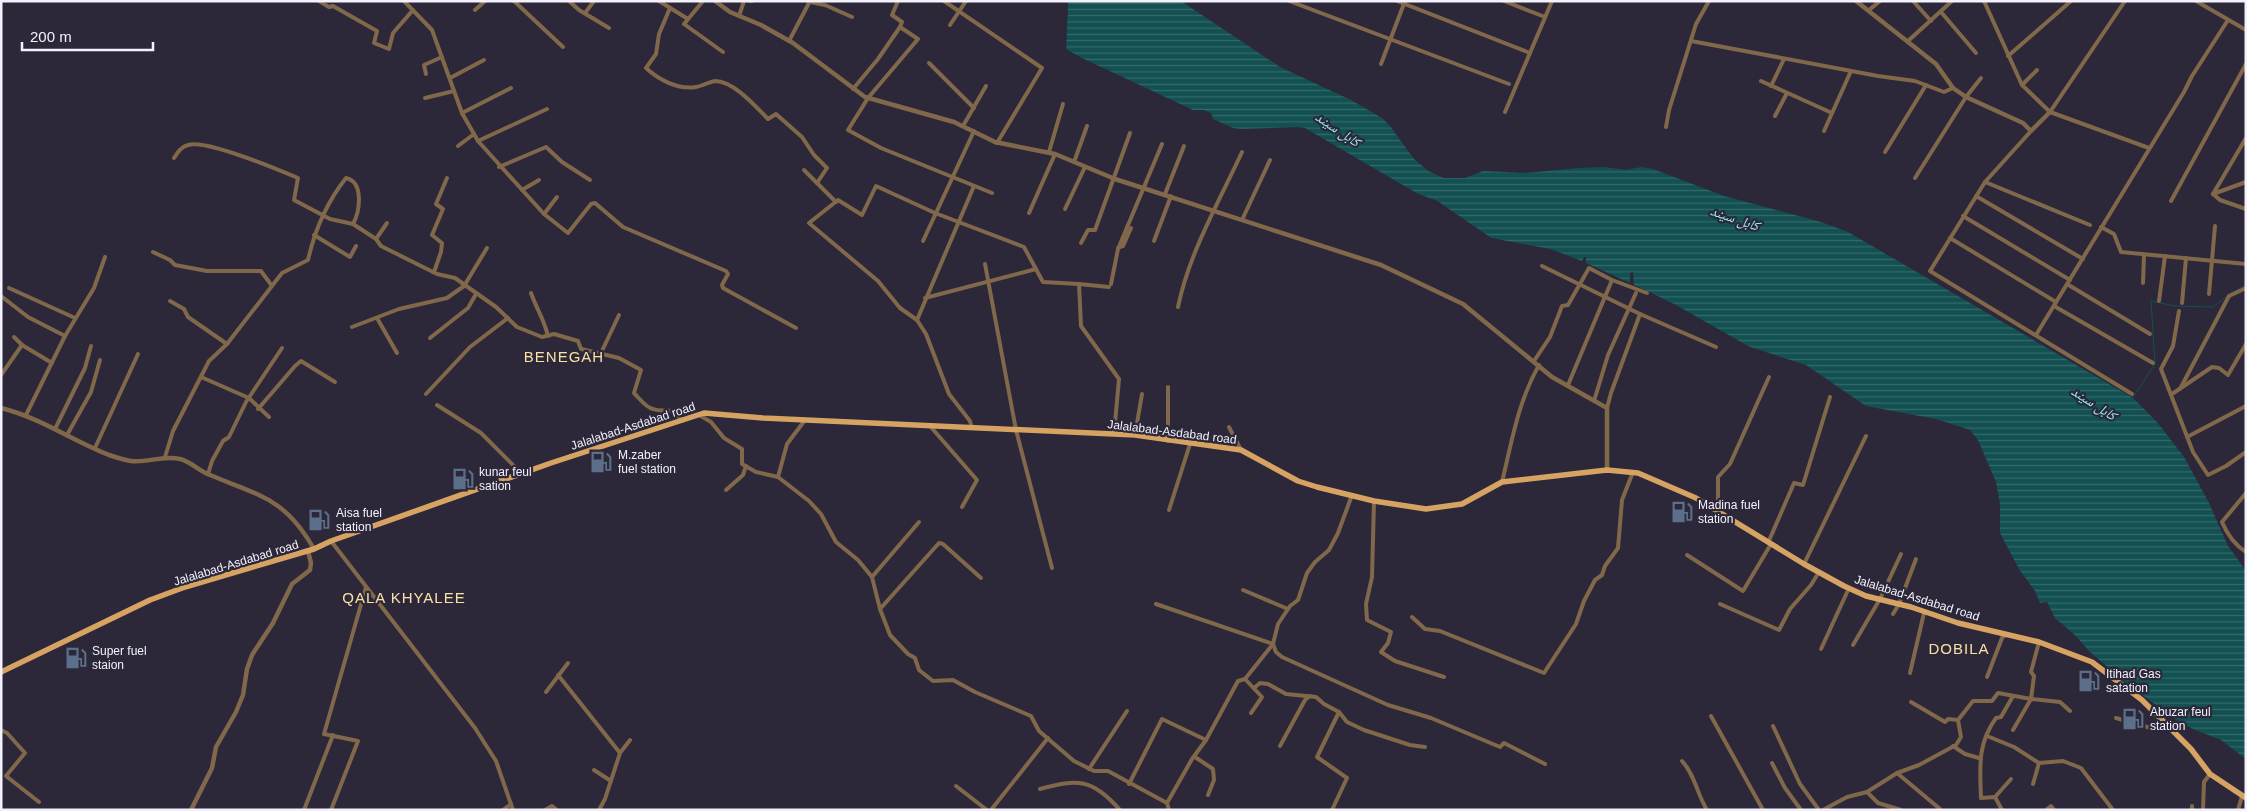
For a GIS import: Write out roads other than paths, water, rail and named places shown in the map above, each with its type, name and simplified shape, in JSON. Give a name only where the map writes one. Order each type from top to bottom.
[{"type":"main road","name":"Jalalabad-Asdabad road","points":[[1,672],[150,600],[185,587],[311,550],[331,541],[521,473],[704,413],[805,420],[1135,435],[1240,450],[1298,481],[1374,501],[1426,509],[1450,507],[1477,496],[1502,482],[1607,470],[1633,472],[1647,476],[1687,494],[1769,544],[1849,588],[1924,613],[2039,642],[2092,662],[2142,700],[2191,749],[2210,774],[2244,797]]},
{"type":"street","points":[[319,1],[329,7],[333,6],[378,31],[374,43],[388,49],[393,33],[413,10]]},
{"type":"street","points":[[404,1],[432,30],[462,113],[478,141],[499,167],[544,214],[568,233],[591,204],[595,203],[623,226],[726,271],[728,274],[722,285],[723,288],[796,328]]},
{"type":"street","points":[[475,10],[485,1]]},
{"type":"street","points":[[514,1],[562,47]]},
{"type":"street","points":[[569,1],[609,28]]},
{"type":"street","points":[[585,13],[594,1]]},
{"type":"street","points":[[659,1],[688,19]]},
{"type":"street","points":[[702,1],[684,24],[723,52]]},
{"type":"street","points":[[716,1],[739,16],[789,41],[868,98],[954,122],[997,143],[1049,152],[1114,178],[1381,265],[1463,304],[1539,365],[1607,408]]},
{"type":"street","points":[[739,16],[744,1]]},
{"type":"street","points":[[853,89],[878,59],[900,26],[902,22],[892,15],[898,1]]},
{"type":"street","points":[[945,1],[1042,68],[997,143]]},
{"type":"street","points":[[950,25],[966,1]]},
{"type":"street","points":[[1289,1],[1509,84]]},
{"type":"street","points":[[1397,1],[1530,53]]},
{"type":"street","points":[[1504,1],[1545,17]]},
{"type":"street","points":[[1505,112],[1552,1]]},
{"type":"street","points":[[1666,127],[1696,24],[1709,1]]},
{"type":"street","points":[[1856,1],[1936,64],[1953,88],[1966,97],[2023,123],[2030,131]]},
{"type":"street","points":[[1869,10],[1880,1]]},
{"type":"street","points":[[1913,1],[1931,21]]},
{"type":"street","points":[[1908,41],[1952,1]]},
{"type":"street","points":[[1984,1],[2022,85],[2050,112],[2149,148]]},
{"type":"street","points":[[2008,56],[2070,1]]},
{"type":"street","points":[[2125,1],[2050,112],[2030,131],[1985,182],[1930,271],[2132,394]]},
{"type":"street","points":[[2196,1],[2246,30]]},
{"type":"street","points":[[789,41],[810,2],[825,5],[852,17]]},
{"type":"street","points":[[1381,64],[1404,3]]},
{"type":"street","points":[[670,8],[659,34],[656,54],[646,68],[657,78],[679,86],[695,87],[716,81],[740,91],[768,119],[776,114],[802,137],[814,155],[827,168],[817,183]]},
{"type":"street","points":[[1941,12],[1976,53]]},
{"type":"street","points":[[2036,335],[2192,76],[2228,20]]},
{"type":"street","points":[[900,26],[918,39],[868,98],[848,130],[881,148],[992,193]]},
{"type":"street","points":[[1691,41],[1915,81],[1944,92],[1953,88]]},
{"type":"street","points":[[426,74],[424,64],[442,57]]},
{"type":"street","points":[[1771,86],[1784,58]]},
{"type":"street","points":[[450,78],[484,60]]},
{"type":"street","points":[[929,63],[974,108]]},
{"type":"street","points":[[2171,201],[2246,64]]},
{"type":"street","points":[[2022,85],[2037,70]]},
{"type":"street","points":[[1824,130],[1851,71]]},
{"type":"street","points":[[1915,178],[1966,97],[1981,78]]},
{"type":"street","points":[[1761,81],[1832,113]]},
{"type":"street","points":[[1884,152],[1926,85]]},
{"type":"street","points":[[963,126],[986,86]]},
{"type":"street","points":[[462,113],[511,88]]},
{"type":"street","points":[[425,98],[454,91]]},
{"type":"street","points":[[1774,116],[1787,93]]},
{"type":"street","points":[[1049,152],[1063,104]]},
{"type":"street","points":[[478,141],[548,109]]},
{"type":"street","points":[[1074,162],[1087,126]]},
{"type":"street","points":[[923,241],[974,131]]},
{"type":"street","points":[[1081,243],[1088,230],[1094,230],[1130,133]]},
{"type":"street","points":[[458,146],[474,134]]},
{"type":"street","points":[[2213,194],[2246,138]]},
{"type":"street","points":[[174,158],[180,149],[190,144],[246,156],[299,178],[294,200],[322,215],[353,224],[376,239],[381,246],[434,272],[450,276],[496,307],[517,327],[542,337],[554,334],[578,341],[581,349],[592,354],[601,353],[619,358],[641,370],[634,393],[648,407],[656,411],[666,409],[675,412],[682,421]]},
{"type":"street","points":[[972,428],[970,421],[949,394],[926,334],[917,320],[900,308],[878,281],[808,223],[838,200],[862,214],[876,186],[935,213],[1024,247],[1043,282],[1110,285],[1118,249],[1123,246],[1162,144],[1145,188]]},
{"type":"street","points":[[1165,194],[1184,146]]},
{"type":"street","points":[[499,167],[546,147],[562,162],[590,180]]},
{"type":"street","points":[[1178,307],[1185,281],[1242,152]]},
{"type":"street","points":[[1029,213],[1055,154]]},
{"type":"street","points":[[1242,220],[1270,160]]},
{"type":"street","points":[[1065,209],[1085,167]]},
{"type":"street","points":[[804,170],[836,202]]},
{"type":"street","points":[[165,457],[173,431],[209,361],[227,344],[282,273],[308,260],[314,235],[322,215],[346,178],[356,182],[358,188],[358,213],[353,224]]},
{"type":"street","points":[[434,272],[442,247],[441,241],[432,235],[443,209],[436,204],[447,178]]},
{"type":"street","points":[[522,190],[539,180]]},
{"type":"street","points":[[1985,182],[2090,225]]},
{"type":"street","points":[[2213,194],[2246,182]]},
{"type":"street","points":[[917,320],[974,186]]},
{"type":"street","points":[[2213,194],[2220,200],[2246,209]]},
{"type":"street","points":[[1154,241],[1171,196]]},
{"type":"street","points":[[1976,196],[2083,259]]},
{"type":"street","points":[[544,214],[557,197]]},
{"type":"street","points":[[1964,216],[2070,280]]},
{"type":"street","points":[[376,239],[387,223]]},
{"type":"street","points":[[2210,294],[2215,226]]},
{"type":"street","points":[[2101,227],[2114,234],[2122,252],[2246,264]]},
{"type":"street","points":[[314,235],[350,257],[356,246]]},
{"type":"street","points":[[1950,238],[2153,363]]},
{"type":"street","points":[[352,327],[399,310],[447,298],[464,286],[487,248]]},
{"type":"street","points":[[153,252],[170,260],[174,265],[196,270],[261,271],[272,286]]},
{"type":"street","points":[[2143,283],[2144,255]]},
{"type":"street","points":[[2159,301],[2165,256]]},
{"type":"street","points":[[26,415],[65,336],[94,288],[105,257]]},
{"type":"street","points":[[2182,303],[2186,258]]},
{"type":"street","points":[[986,264],[1016,430],[1052,568]]},
{"type":"street","points":[[1542,266],[1640,314],[1716,346]]},
{"type":"street","points":[[1534,361],[1550,337],[1562,306],[1568,304],[1589,268],[1612,280],[1648,293]]},
{"type":"street","points":[[925,298],[1036,270]]},
{"type":"street","points":[[1568,385],[1612,280]]},
{"type":"street","points":[[1079,284],[1081,326],[1119,379],[1114,434]]},
{"type":"street","points":[[2067,284],[2150,334]]},
{"type":"street","points":[[9,288],[75,318]]},
{"type":"street","points":[[2180,389],[2229,296],[2246,288]]},
{"type":"street","points":[[531,293],[538,312],[544,317],[548,336]]},
{"type":"street","points":[[1594,401],[1608,355],[1636,293]]},
{"type":"street","points":[[430,338],[468,308],[476,294]]},
{"type":"street","points":[[1,296],[28,317],[65,336]]},
{"type":"street","points":[[170,301],[184,308],[188,317],[227,344]]},
{"type":"street","points":[[2179,310],[2173,346],[2161,369],[2193,452],[2208,476],[2246,452]]},
{"type":"street","points":[[1607,470],[1607,408],[1610,393],[1640,314]]},
{"type":"street","points":[[601,353],[618,315]]},
{"type":"street","points":[[377,318],[397,353]]},
{"type":"street","points":[[426,394],[470,347],[508,318]]},
{"type":"street","points":[[14,337],[22,345],[52,362]]},
{"type":"street","points":[[2172,394],[2212,367],[2219,368],[2228,375],[2246,344]]},
{"type":"street","points":[[1,375],[22,345]]},
{"type":"street","points":[[55,429],[85,368],[91,346]]},
{"type":"street","points":[[208,474],[212,461],[223,442],[229,437],[248,398],[282,348]]},
{"type":"street","points":[[94,448],[138,354]]},
{"type":"street","points":[[68,434],[91,392],[100,360]]},
{"type":"street","points":[[258,409],[301,361],[335,382]]},
{"type":"street","points":[[1502,482],[1517,415],[1526,390],[1539,365]]},
{"type":"street","points":[[201,377],[248,398],[269,417]]},
{"type":"street","points":[[1718,513],[1718,477],[1730,464],[1769,377]]},
{"type":"street","points":[[1168,387],[1168,441]]},
{"type":"street","points":[[1135,435],[1142,394]]},
{"type":"street","points":[[1687,555],[1743,591],[1769,544],[1794,483],[1804,485],[1830,397]]},
{"type":"street","points":[[437,405],[481,433],[521,473]]},
{"type":"street","points":[[2187,437],[2246,406]]},
{"type":"street","points":[[1,408],[26,415],[94,448],[131,461],[165,457],[181,459],[208,474],[274,502],[302,527],[311,550],[310,570],[292,584],[273,623],[252,655],[247,669],[243,695],[236,712],[216,747],[212,768],[191,810]]},
{"type":"street","points":[[699,415],[711,422],[724,438],[742,449],[741,462],[746,466],[756,472],[778,477],[809,501],[829,526],[836,542],[858,560],[872,577],[880,609],[890,636],[908,654],[915,658],[919,670],[933,681],[953,680],[975,692],[1031,716],[1038,730],[1074,761],[1090,769],[1108,771],[1167,803]]},
{"type":"street","points":[[778,477],[787,444],[805,420]]},
{"type":"street","points":[[930,426],[977,480],[962,507]]},
{"type":"street","points":[[1229,427],[1240,450]]},
{"type":"street","points":[[1804,564],[1866,436]]},
{"type":"street","points":[[1170,510],[1190,444]]},
{"type":"street","points":[[726,490],[743,475],[746,466]]},
{"type":"street","points":[[1412,617],[1425,629],[1440,631],[1544,673],[1576,624],[1584,601],[1595,580],[1602,575],[1605,566],[1618,548],[1622,500],[1633,472]]},
{"type":"street","points":[[2246,493],[2222,522],[2225,531],[2238,547],[2246,552]]},
{"type":"street","points":[[1169,810],[1167,803],[1206,740],[1238,681],[1245,679],[1273,644],[1278,624],[1288,609],[1298,600],[1307,573],[1315,562],[1329,550],[1338,533],[1352,495]]},
{"type":"street","points":[[1374,501],[1372,577],[1366,604],[1367,620],[1391,632],[1388,644],[1381,652],[1395,661],[1444,677]]},
{"type":"street","points":[[872,577],[919,522]]},
{"type":"street","points":[[331,541],[475,728],[496,761],[513,810]]},
{"type":"street","points":[[880,609],[939,543],[981,578]]},
{"type":"street","points":[[1854,645],[1880,599],[1901,554]]},
{"type":"street","points":[[1893,614],[1899,604],[1916,559]]},
{"type":"street","points":[[1720,604],[1779,630],[1790,609],[1811,585],[1819,572]]},
{"type":"street","points":[[331,810],[358,742],[324,734],[366,587]]},
{"type":"street","points":[[1821,649],[1849,588]]},
{"type":"street","points":[[1243,590],[1288,609]]},
{"type":"street","points":[[1156,604],[1273,644]]},
{"type":"street","points":[[1910,674],[1924,613]]},
{"type":"street","points":[[1987,677],[2002,638],[2006,634]]},
{"type":"street","points":[[2013,730],[2031,699],[2034,676],[2031,672],[2039,642]]},
{"type":"street","points":[[1273,644],[1276,652],[1282,656],[1388,705],[1432,718],[1500,748],[1504,743],[1545,764]]},
{"type":"street","points":[[546,692],[568,663]]},
{"type":"street","points":[[558,675],[620,753]]},
{"type":"street","points":[[1245,679],[1262,697],[1251,713]]},
{"type":"street","points":[[1254,688],[1260,683],[1268,684],[1286,694],[1316,697],[1339,712],[1347,722],[1364,730],[1410,745],[1425,747]]},
{"type":"street","points":[[1823,810],[1847,797],[1867,792],[1897,773],[1919,765],[1956,745],[1961,737],[1958,720],[1973,701],[1992,701],[1998,693],[2060,702],[2070,711]]},
{"type":"street","points":[[1280,746],[1305,700],[1310,696]]},
{"type":"street","points":[[2011,779],[1995,797],[1981,798],[1979,758],[1991,725],[1996,718],[2001,717],[2013,696]]},
{"type":"street","points":[[1911,702],[1945,722],[1948,719],[1958,720]]},
{"type":"street","points":[[1090,769],[1128,711]]},
{"type":"street","points":[[1332,810],[1347,778],[1319,759],[1318,755],[1339,712]]},
{"type":"street","points":[[1710,716],[1763,810]]},
{"type":"street","points":[[2116,718],[2154,729],[2170,727]]},
{"type":"street","points":[[1129,784],[1162,719],[1206,740]]},
{"type":"street","points":[[1774,726],[1800,784],[1819,810]]},
{"type":"street","points":[[1,730],[7,733],[25,753],[6,776],[39,802]]},
{"type":"street","points":[[304,810],[333,735]]},
{"type":"street","points":[[1987,736],[2014,748],[2039,763],[2062,761],[2081,768],[2113,810]]},
{"type":"street","points":[[956,786],[989,810],[1048,738]]},
{"type":"street","points":[[599,810],[620,753],[630,740]]},
{"type":"street","points":[[1953,746],[1965,754],[1979,758]]},
{"type":"street","points":[[1195,757],[1213,769],[1214,780],[1208,794]]},
{"type":"street","points":[[1682,761],[1688,768],[1699,798],[1706,810]]},
{"type":"street","points":[[1772,763],[1785,788],[1801,810]]},
{"type":"street","points":[[2033,784],[2039,763]]},
{"type":"street","points":[[594,770],[611,781]]},
{"type":"street","points":[[1897,773],[1940,808]]},
{"type":"street","points":[[2203,810],[2204,782],[2210,774]]},
{"type":"street","points":[[1040,789],[1075,782],[1102,791],[1120,810]]},
{"type":"street","points":[[1867,792],[1878,803],[1901,810]]},
{"type":"street","points":[[1995,797],[2002,810]]},
{"type":"street","points":[[2238,810],[2244,797]]},
{"type":"street","points":[[1876,810],[1878,803]]},
{"type":"street","points":[[503,810],[511,804]]},
{"type":"street","points":[[545,810],[552,806],[557,810]]},
{"type":"street","points":[[2046,810],[2051,806],[2054,810]]},
{"type":"water","name":"کابل سيند","points":[[1068,1],[1181,1],[1280,67],[1351,100],[1382,118],[1414,159],[1428,171],[1444,178],[1465,178],[1483,171],[1525,173],[1604,167],[1626,170],[1641,167],[1653,169],[1724,196],[1821,222],[1848,232],[2133,398],[2157,422],[2184,457],[2209,503],[2228,546],[2246,571],[2246,759],[2221,740],[2193,729],[2173,718],[2124,681],[2090,652],[2075,635],[2055,618],[2047,602],[2040,603],[2035,591],[2019,569],[2000,533],[2000,504],[1996,482],[1978,440],[1970,430],[1936,419],[1866,406],[1806,365],[1744,345],[1652,293],[1563,254],[1491,238],[1437,201],[1418,194],[1305,128],[1233,128],[1213,119],[1211,113],[1204,110],[1192,110],[1085,60],[1066,49]]},
{"type":"waterway","points":[[2232,293],[2246,284]]},
{"type":"waterway","points":[[2132,399],[2155,364],[2151,301],[2175,306],[2213,307],[2226,297]]},
{"type":"place","name":"M.zaber fuel station","points":[[601,462]]},
{"type":"place","name":"kunar feul sation","points":[[463,479]]},
{"type":"place","name":"Madina fuel station","points":[[1682,512]]},
{"type":"place","name":"Aisa fuel station","points":[[319,520]]},
{"type":"place","name":"Super fuel staion","points":[[76,658]]},
{"type":"place","name":"Itihad Gas satation","points":[[2089,681]]},
{"type":"place","name":"Abuzar feul station","points":[[2133,719]]},
{"type":"district","name":"BENEGAH","points":[[564,356]]},
{"type":"district","name":"QALA KHYALEE","points":[[404,597]]},
{"type":"district","name":"DOBILA","points":[[1959,648]]}]
